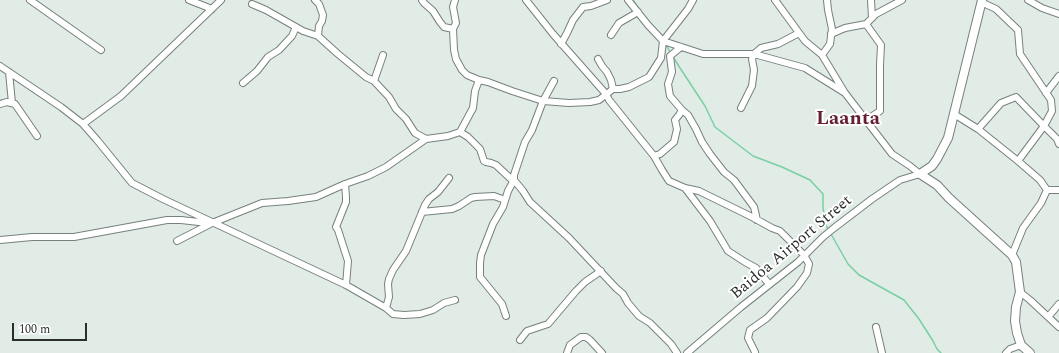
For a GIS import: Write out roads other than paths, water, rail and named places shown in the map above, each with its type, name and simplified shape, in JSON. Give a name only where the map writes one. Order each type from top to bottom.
[{"type":"main road","points":[[982,1],[948,138],[938,159],[932,166],[920,174],[937,185],[1012,254],[1016,262],[1020,292],[1016,307],[1015,321],[1017,333],[1021,345],[1030,353]]},
{"type":"street","points":[[30,0],[102,50]]},
{"type":"street","points":[[188,0],[212,9]]},
{"type":"street","points":[[83,124],[121,96],[221,0]]},
{"type":"street","points":[[315,0],[319,4],[323,15],[319,26],[318,36]]},
{"type":"street","points":[[422,0],[433,11],[444,27],[453,29]]},
{"type":"street","points":[[455,0],[453,7],[456,23],[453,29],[454,50],[456,59],[462,70],[467,75],[543,101],[569,103],[599,100],[612,89],[629,87],[649,77],[661,58],[663,41],[688,9],[693,0]]},
{"type":"street","points":[[526,0],[561,44],[606,94],[609,100],[654,156],[669,181],[685,188],[699,191],[780,231],[804,255],[808,264],[808,269],[797,287],[767,318],[750,330],[748,338],[755,352]]},
{"type":"street","points":[[561,44],[573,20],[583,7],[591,6],[607,0]]},
{"type":"street","points":[[628,0],[663,41],[703,54],[754,54],[805,68],[845,93]]},
{"type":"street","points":[[775,0],[805,41],[822,55],[845,93],[892,154],[920,174]]},
{"type":"street","points":[[822,55],[830,44],[832,29],[827,0]]},
{"type":"street","points":[[871,0],[872,18]]},
{"type":"street","points":[[831,34],[845,28],[866,24],[876,14],[902,0]]},
{"type":"street","points":[[1028,0],[1042,8],[1059,14]]},
{"type":"street","points":[[982,1],[996,9],[1018,30],[1020,54],[1051,100],[1052,111],[1044,126],[1018,161]]},
{"type":"street","points":[[252,4],[266,10],[302,31],[318,36],[366,77],[374,81],[389,97],[396,110],[406,119],[415,133],[426,139]]},
{"type":"street","points":[[611,35],[619,23],[638,12]]},
{"type":"street","points":[[866,24],[881,44],[880,111],[866,120]]},
{"type":"street","points":[[243,83],[257,71],[268,57],[279,50],[292,36],[296,27]]},
{"type":"street","points":[[742,108],[752,86],[754,70],[752,59],[754,54],[761,48],[778,44],[799,33]]},
{"type":"street","points":[[661,58],[670,56],[681,47]]},
{"type":"street","points":[[374,81],[383,55]]},
{"type":"street","points":[[670,56],[672,72],[668,84],[670,96],[688,115],[710,154],[724,172],[734,180],[754,207],[758,220]]},
{"type":"street","points":[[598,59],[611,80],[612,89]]},
{"type":"street","points":[[0,66],[61,107],[83,124],[132,183],[163,199],[346,285],[386,308],[393,314],[420,314],[455,300]]},
{"type":"street","points":[[9,72],[12,104]]},
{"type":"street","points":[[1046,93],[1059,76]]},
{"type":"street","points":[[177,242],[212,223],[262,203],[316,197],[386,167],[426,139],[448,136],[460,132],[473,108],[475,91],[479,80]]},
{"type":"street","points":[[506,316],[502,304],[480,277],[480,263],[483,249],[514,180],[525,142],[532,130],[543,101],[554,81]]},
{"type":"street","points":[[978,129],[1001,103],[1016,97],[1057,139],[1059,144]]},
{"type":"street","points":[[0,104],[7,102],[15,104],[37,136]]},
{"type":"street","points":[[654,156],[660,154],[674,142],[677,129],[675,120],[682,110]]},
{"type":"street","points":[[954,114],[978,129],[1018,161],[1040,180],[1047,190]]},
{"type":"street","points":[[460,132],[468,137],[480,149],[486,162],[492,163],[514,180],[530,202],[569,238],[623,294],[628,303],[639,316],[650,323],[676,351],[684,352],[695,347]]},
{"type":"street","name":"Baidoa Airport Street","points":[[687,353],[741,306],[798,262],[834,228],[900,180],[920,174]]},
{"type":"street","points":[[386,308],[389,297],[388,284],[393,270],[406,251],[429,198],[438,192],[449,178]]},
{"type":"street","points":[[345,184],[346,202],[336,227],[348,262],[346,285]]},
{"type":"street","points":[[685,188],[710,221],[728,250],[756,268],[769,284]]},
{"type":"street","points":[[1047,190],[1059,190]]},
{"type":"street","points":[[1012,254],[1023,228],[1045,196],[1047,190]]},
{"type":"street","points":[[422,212],[452,209],[471,198],[494,196],[505,200]]},
{"type":"street","points":[[0,240],[24,237],[74,237],[167,220],[212,223]]},
{"type":"street","points":[[520,340],[527,331],[548,324],[585,282],[601,271]]},
{"type":"street","points":[[1020,292],[1059,327]]},
{"type":"street","points":[[1048,317],[1059,304]]},
{"type":"street","points":[[876,328],[882,353]]},
{"type":"street","points":[[567,353],[570,345],[581,337],[586,337],[590,340],[602,353]]},
{"type":"street","points":[[1006,353],[1010,349],[1021,345]]},
{"type":"waterway","points":[[633,0],[640,10]]},
{"type":"waterway","points":[[665,43],[670,52]]},
{"type":"waterway","points":[[672,55],[705,106],[715,127],[753,156],[810,180],[823,194],[825,223],[829,231]]},
{"type":"waterway","points":[[831,234],[848,264],[859,275],[904,300],[919,319],[941,353]]},
{"type":"district","name":"Laanta","points":[[848,120]]}]
